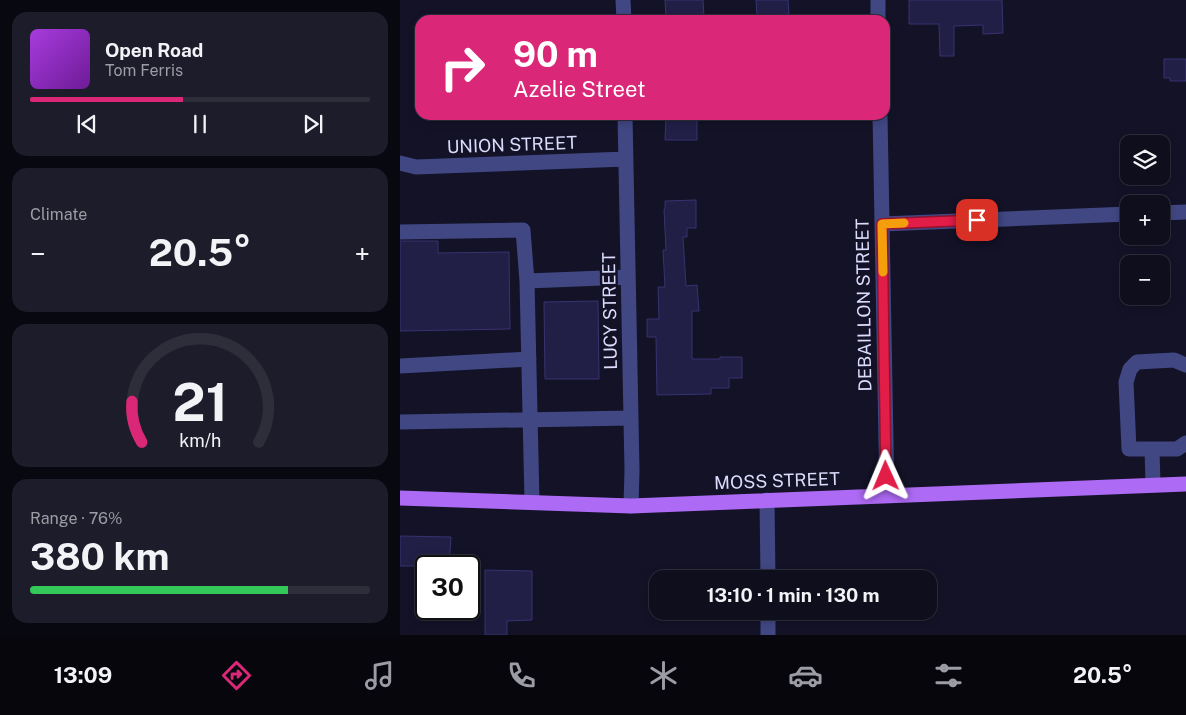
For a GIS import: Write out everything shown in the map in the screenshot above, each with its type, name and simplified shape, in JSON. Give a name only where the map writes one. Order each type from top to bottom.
[{"type":"main road","name":"MOSS STREET","points":[[400,498],[631,506],[1186,484]]},
{"type":"street","points":[[623,0],[624,15]]},
{"type":"street","points":[[878,0],[878,15]]},
{"type":"street","name":"LUCY STREET","points":[[625,120],[632,470],[631,506]]},
{"type":"street","name":"DEBAILLON STREET","points":[[880,120],[887,495]]},
{"type":"street","name":"UNION STREET","points":[[400,164],[416,167],[626,159]]},
{"type":"street","points":[[1170,213],[1186,212]]},
{"type":"street","points":[[882,224],[1120,214]]},
{"type":"street","points":[[400,232],[524,230],[532,502]]},
{"type":"street","points":[[527,281],[628,277]]},
{"type":"street","points":[[400,366],[529,359]]},
{"type":"street","points":[[1186,365],[1174,360],[1137,362],[1130,369],[1126,382],[1129,449],[1177,449],[1186,443]]},
{"type":"street","points":[[400,422],[631,418]]},
{"type":"street","points":[[1152,449],[1153,485]]},
{"type":"street","points":[[767,500],[768,570]]},
{"type":"street","points":[[768,620],[768,635]]},
{"type":"building","points":[[665,0],[703,0],[704,15],[666,15]]},
{"type":"building","points":[[756,0],[788,0],[789,14],[757,15]]},
{"type":"building","points":[[909,0],[1002,0],[1003,33],[983,34],[983,25],[954,26],[954,56],[940,56],[939,24],[909,24]]},
{"type":"building","points":[[1164,59],[1186,59],[1186,81],[1170,81],[1170,78],[1164,78]]},
{"type":"building","points":[[666,120],[697,120],[697,140],[665,140]]},
{"type":"building","points":[[696,200],[696,228],[687,228],[687,237],[683,237],[686,286],[697,285],[699,311],[692,311],[692,359],[742,357],[742,378],[729,378],[729,388],[711,388],[711,394],[657,395],[656,337],[647,337],[647,319],[659,319],[658,287],[665,287],[663,250],[666,250],[665,201]]},
{"type":"building","points":[[400,241],[438,241],[438,253],[509,252],[510,329],[400,331]]},
{"type":"building","points":[[598,301],[599,379],[545,379],[544,302]]},
{"type":"building","points":[[400,536],[451,537],[450,555],[415,555],[415,566],[400,566]]},
{"type":"building","points":[[485,570],[532,571],[532,620],[507,621],[507,635],[485,635]]},
{"type":"slow traffic","points":[[883,272],[882,224],[904,223]]},
{"type":"route","points":[[886,476],[882,224],[977,220]]}]
